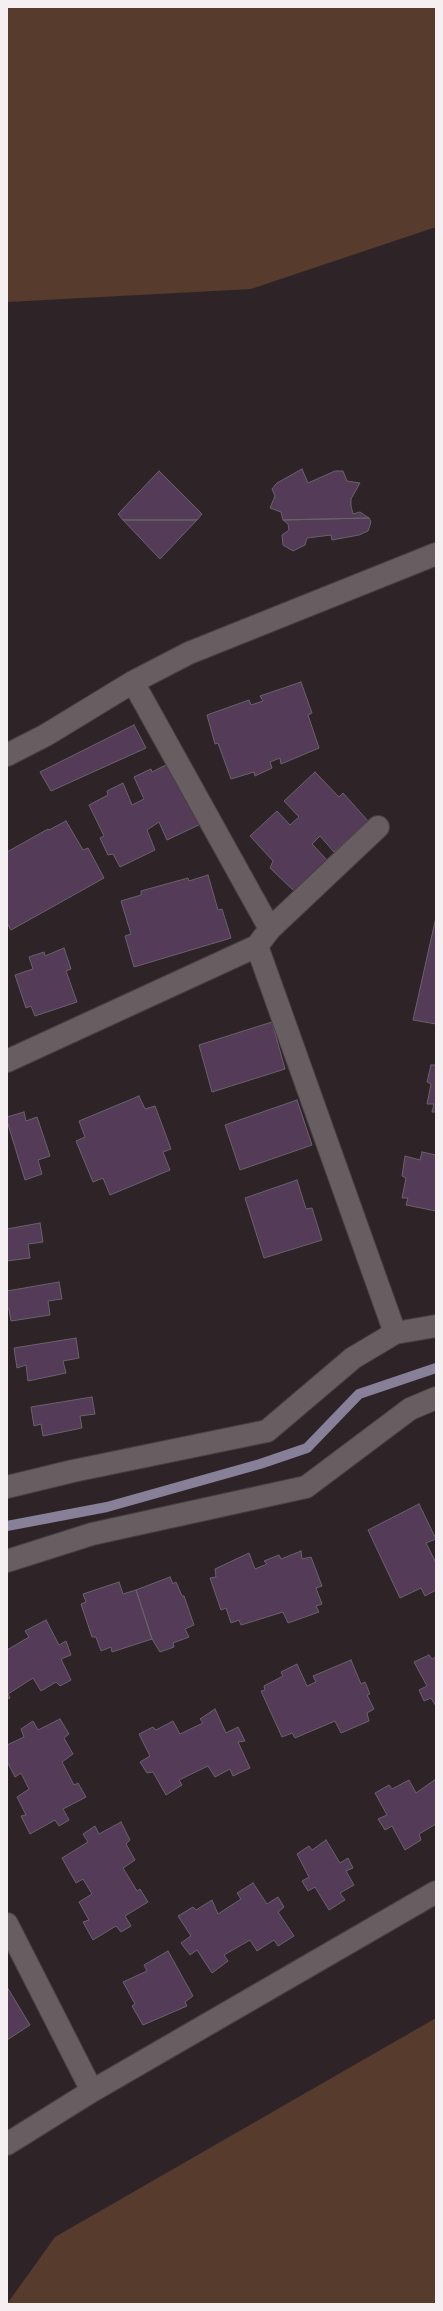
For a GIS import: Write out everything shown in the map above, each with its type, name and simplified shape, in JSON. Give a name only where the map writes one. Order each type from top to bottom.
[{"type":"street","points":[[7,755],[46,736],[133,682],[189,653],[436,554]]},
{"type":"street","points":[[133,682],[270,929]]},
{"type":"street","points":[[7,1061],[257,946],[270,929],[378,827]]},
{"type":"street","points":[[257,946],[395,1333]]},
{"type":"street","points":[[7,1487],[73,1471],[267,1431],[353,1358],[395,1333],[436,1326]]},
{"type":"street","points":[[7,1561],[92,1534],[306,1487],[410,1409],[436,1398]]},
{"type":"street","points":[[7,2144],[92,2091],[436,1892]]},
{"type":"street","points":[[7,1924],[92,2091]]},
{"type":"shaded area","points":[[7,7],[436,7],[436,227],[251,289],[7,302]]},
{"type":"shaded area","points":[[436,2018],[436,2304],[7,2304],[55,2237]]},
{"type":"building","points":[[302,469],[308,483],[335,471],[343,471],[347,481],[360,483],[351,499],[353,514],[360,512],[369,518],[283,520],[281,512],[270,508],[275,496],[272,489],[277,483]]},
{"type":"building","points":[[159,471],[202,514],[197,520],[123,520],[118,514]]},
{"type":"building","points":[[369,518],[371,522],[368,531],[359,535],[332,540],[331,535],[307,538],[305,545],[293,551],[283,545],[282,535],[289,530],[288,524],[283,520]]},
{"type":"building","points":[[123,520],[197,520],[160,559]]},
{"type":"building","points":[[301,682],[312,713],[308,715],[319,748],[281,764],[280,758],[270,762],[272,768],[255,776],[254,772],[231,779],[218,743],[215,744],[207,715],[249,700],[251,705],[263,701],[260,696]]},
{"type":"building","points":[[134,725],[146,748],[51,791],[40,772]]},
{"type":"building","points":[[172,762],[205,822],[167,840],[159,822],[147,830],[155,850],[120,867],[113,854],[108,855],[100,838],[104,836],[89,805],[108,795],[107,791],[123,783],[132,805],[144,799],[134,777],[151,769],[152,772]]},
{"type":"building","points":[[315,772],[339,797],[343,793],[368,821],[334,852],[320,836],[312,844],[327,860],[294,891],[270,868],[273,861],[250,836],[277,811],[290,825],[299,817],[284,801]]},
{"type":"building","points":[[66,821],[83,850],[88,848],[104,878],[11,930],[7,923],[7,852],[48,829],[49,830]]},
{"type":"building","points":[[208,875],[218,910],[222,909],[231,938],[134,967],[125,936],[131,934],[121,901],[141,895],[141,891],[188,878],[189,881]]},
{"type":"building","points":[[436,917],[436,1024],[413,1020]]},
{"type":"building","points":[[64,948],[71,969],[66,971],[77,1002],[35,1016],[31,1006],[26,1008],[15,975],[33,969],[29,957],[44,952],[45,956]]},
{"type":"building","points":[[272,1022],[285,1069],[212,1092],[199,1045]]},
{"type":"building","points":[[431,1065],[436,1065],[436,1112],[432,1112],[434,1104],[427,1104],[431,1084],[427,1082]]},
{"type":"building","points":[[139,1096],[145,1109],[155,1106],[171,1149],[163,1152],[170,1170],[110,1195],[103,1178],[93,1182],[76,1141],[85,1137],[79,1121]]},
{"type":"building","points":[[297,1100],[312,1145],[240,1170],[225,1125]]},
{"type":"building","points":[[24,1112],[26,1121],[37,1117],[50,1156],[38,1160],[42,1174],[25,1180],[7,1121],[7,1117]]},
{"type":"building","points":[[422,1152],[436,1155],[436,1211],[406,1205],[408,1198],[402,1198],[406,1178],[402,1176],[405,1156],[420,1160]]},
{"type":"building","points":[[297,1180],[306,1209],[312,1208],[322,1240],[264,1258],[245,1198]]},
{"type":"building","points":[[40,1223],[43,1242],[28,1244],[30,1258],[7,1261],[7,1229]]},
{"type":"building","points":[[59,1282],[62,1299],[48,1301],[50,1315],[11,1321],[9,1309],[7,1309],[7,1291]]},
{"type":"building","points":[[76,1338],[79,1358],[63,1361],[66,1373],[28,1381],[26,1365],[17,1368],[14,1348]]},
{"type":"building","points":[[92,1397],[95,1414],[80,1416],[82,1428],[43,1436],[41,1424],[34,1426],[31,1407]]},
{"type":"building","points":[[419,1504],[436,1539],[426,1543],[436,1563],[436,1590],[425,1596],[421,1588],[400,1598],[368,1530]]},
{"type":"building","points":[[301,1551],[302,1559],[311,1557],[322,1586],[316,1588],[322,1604],[316,1606],[319,1612],[288,1623],[283,1612],[241,1625],[239,1620],[231,1623],[226,1608],[221,1610],[210,1578],[216,1577],[215,1569],[249,1553],[255,1569],[267,1564],[264,1561],[279,1555],[281,1559]]},
{"type":"building","points":[[170,1577],[173,1584],[176,1582],[182,1596],[184,1596],[194,1625],[185,1629],[189,1637],[173,1643],[174,1647],[160,1652],[152,1639],[136,1590]]},
{"type":"building","points":[[119,1582],[123,1594],[136,1590],[152,1639],[112,1652],[111,1647],[101,1651],[96,1637],[92,1637],[81,1604],[86,1602],[83,1594]]},
{"type":"building","points":[[46,1620],[59,1645],[66,1641],[71,1655],[61,1659],[71,1680],[60,1686],[56,1682],[41,1691],[33,1678],[8,1694],[10,1698],[7,1699],[7,1650],[29,1637],[25,1631]]},
{"type":"building","points":[[429,1655],[432,1659],[436,1657],[436,1706],[431,1698],[424,1701],[419,1690],[427,1686],[414,1662]]},
{"type":"building","points":[[351,1660],[361,1684],[365,1682],[370,1694],[367,1695],[374,1709],[367,1713],[369,1721],[341,1733],[335,1721],[295,1738],[292,1733],[282,1737],[261,1691],[265,1690],[264,1686],[283,1676],[281,1672],[297,1664],[307,1686],[316,1682],[313,1676]]},
{"type":"building","points":[[215,1709],[226,1733],[238,1727],[245,1741],[238,1742],[250,1768],[233,1776],[230,1769],[215,1777],[208,1766],[179,1780],[182,1785],[166,1795],[153,1772],[147,1773],[140,1762],[150,1756],[139,1734],[153,1727],[156,1730],[173,1721],[180,1734],[203,1723],[200,1719]]},
{"type":"building","points":[[60,1719],[69,1734],[64,1738],[73,1754],[62,1762],[74,1785],[78,1783],[86,1797],[63,1809],[69,1820],[59,1826],[55,1820],[30,1834],[21,1816],[26,1815],[17,1797],[29,1789],[21,1773],[15,1777],[7,1761],[7,1745],[24,1737],[21,1729],[33,1721],[38,1730]]},
{"type":"building","points":[[436,1779],[436,1824],[419,1834],[421,1840],[405,1850],[392,1826],[385,1830],[378,1819],[387,1815],[375,1793],[389,1785],[392,1789],[409,1780],[416,1793]]},
{"type":"building","points":[[121,1822],[130,1840],[126,1844],[135,1860],[123,1868],[137,1891],[140,1889],[148,1902],[125,1916],[131,1926],[121,1932],[116,1926],[93,1940],[83,1922],[89,1920],[79,1902],[92,1894],[83,1879],[76,1883],[62,1858],[88,1842],[83,1834],[95,1826],[99,1834]]},
{"type":"building","points":[[326,1840],[340,1863],[348,1858],[353,1868],[346,1871],[354,1885],[340,1893],[345,1900],[329,1910],[315,1887],[308,1891],[302,1881],[309,1877],[297,1854],[309,1846],[312,1850]]},
{"type":"building","points":[[253,1883],[267,1904],[278,1897],[284,1907],[278,1912],[294,1936],[278,1946],[274,1940],[257,1951],[250,1940],[224,1955],[228,1961],[212,1973],[197,1950],[190,1955],[181,1943],[191,1936],[178,1916],[193,1907],[196,1910],[212,1900],[218,1914],[241,1899],[237,1893]]},
{"type":"building","points":[[168,1951],[193,1996],[185,2002],[187,2006],[143,2025],[132,2006],[135,2004],[123,1982],[147,1971],[144,1965]]},
{"type":"building","points":[[7,1987],[30,2025],[7,2040]]},
{"type":"waterway","points":[[7,1526],[107,1507],[260,1464],[307,1448],[359,1394],[436,1368]]}]
